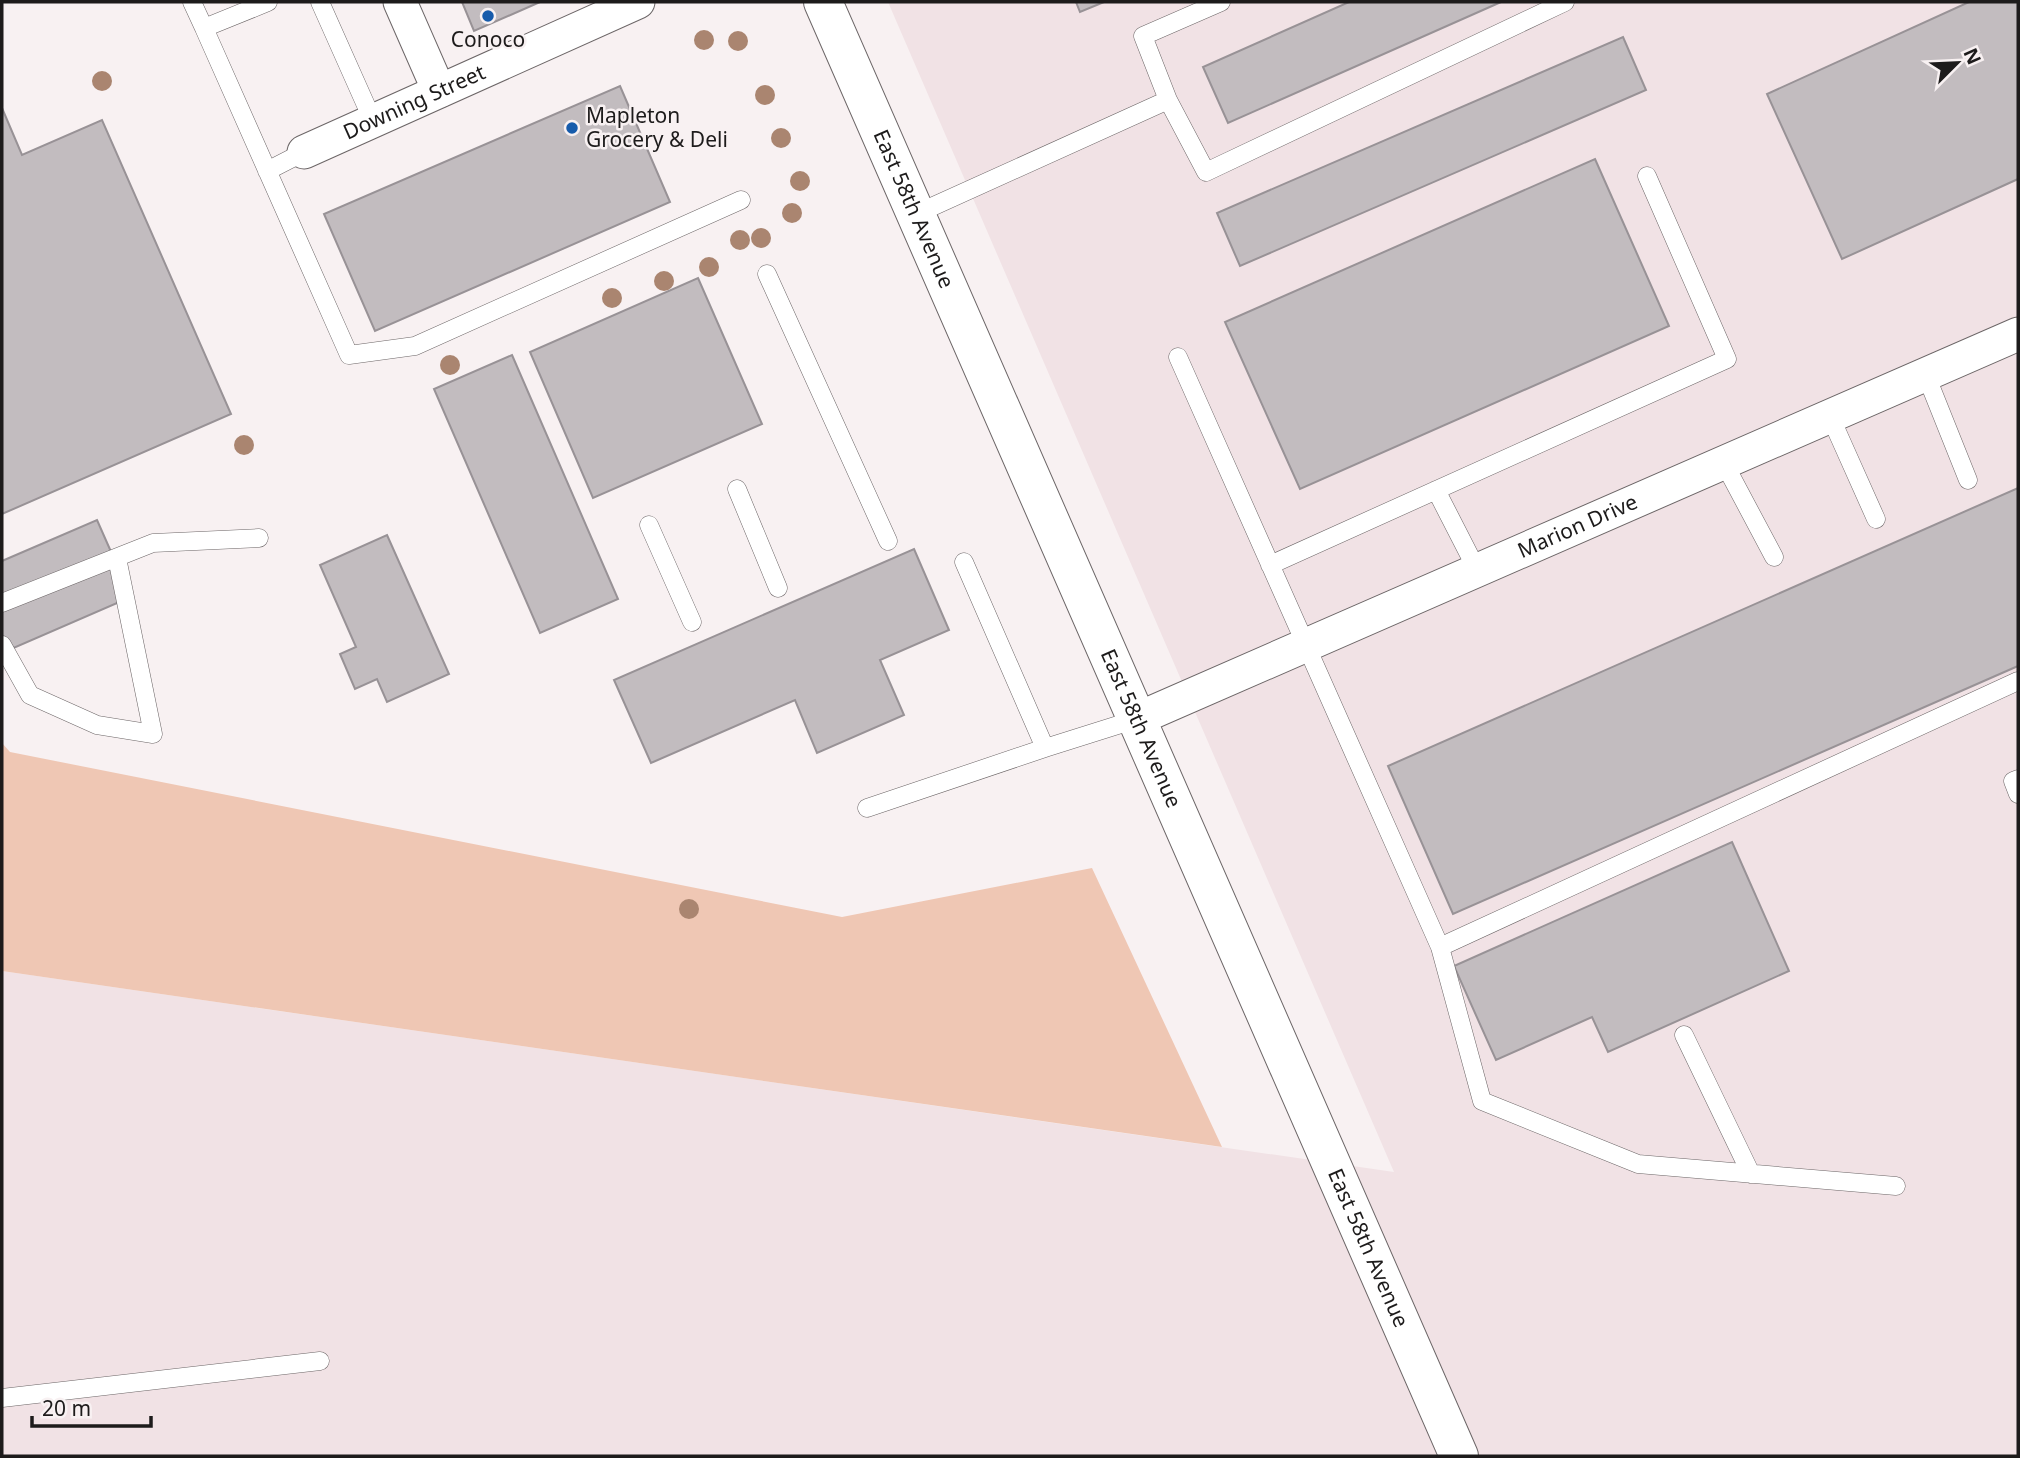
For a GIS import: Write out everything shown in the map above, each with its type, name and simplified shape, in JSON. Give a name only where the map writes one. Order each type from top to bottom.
[{"type":"main road","name":"East 58th Avenue","points":[[823,2],[1459,1456]]},
{"type":"street","points":[[400,2],[439,91]]},
{"type":"street","name":"Downing Street","points":[[304,152],[638,2]]},
{"type":"street","name":"Marion Drive","points":[[1137,719],[2018,334]]},
{"type":"lane","points":[[192,2],[349,355],[415,346],[741,200]]},
{"type":"lane","points":[[204,28],[268,2]]},
{"type":"lane","points":[[320,2],[373,121]]},
{"type":"lane","points":[[1221,2],[1143,36],[1168,100],[1206,172],[1566,2]]},
{"type":"lane","points":[[916,214],[1168,100]]},
{"type":"lane","points":[[267,171],[304,152]]},
{"type":"lane","points":[[1270,565],[1727,359],[1647,176]]},
{"type":"lane","points":[[767,274],[888,541]]},
{"type":"lane","points":[[1178,357],[1440,947],[1482,1101],[1638,1164],[1896,1186]]},
{"type":"lane","points":[[1926,375],[1968,480]]},
{"type":"lane","points":[[1830,416],[1876,519]]},
{"type":"lane","points":[[1724,463],[1774,557]]},
{"type":"lane","points":[[737,489],[778,588]]},
{"type":"lane","points":[[1436,491],[1477,570]]},
{"type":"lane","points":[[649,525],[692,622]]},
{"type":"lane","points":[[2,603],[153,543],[259,538]]},
{"type":"lane","points":[[2,645],[30,695],[97,724],[153,734],[117,558]]},
{"type":"lane","points":[[964,562],[1045,748]]},
{"type":"lane","points":[[1440,947],[2018,681]]},
{"type":"lane","points":[[867,808],[1137,719]]},
{"type":"lane","points":[[2018,779],[2013,781],[2018,794]]},
{"type":"lane","points":[[1684,1035],[1751,1174]]},
{"type":"lane","points":[[2,1398],[320,1362]]},
{"type":"shaded area","points":[[888,2],[2018,2],[2018,1456],[2,1456],[2,971],[1394,1172]]},
{"type":"shaded area","points":[[2,743],[10,752],[842,917],[1092,868],[1222,1147],[2,971]]},
{"type":"building","name":"Conoco","points":[[462,2],[540,2],[474,31]]},
{"type":"building","points":[[1076,2],[1104,2],[1080,12]]},
{"type":"building","points":[[1349,2],[1501,2],[1228,123],[1203,67]]},
{"type":"building","points":[[1969,2],[2018,2],[2018,179],[1842,259],[1767,94]]},
{"type":"building","points":[[1623,37],[1646,90],[1240,266],[1217,213]]},
{"type":"building","points":[[620,86],[670,202],[375,331],[324,214]]},
{"type":"building","points":[[2,108],[22,155],[102,120],[231,414],[2,514]]},
{"type":"building","points":[[1595,159],[1669,326],[1300,489],[1225,322]]},
{"type":"building","points":[[698,278],[762,424],[593,498],[530,352]]},
{"type":"building","points":[[512,355],[618,599],[540,633],[434,389]]},
{"type":"building","points":[[2018,488],[2018,666],[1453,914],[1388,766]]},
{"type":"building","points":[[97,520],[131,597],[2,653],[2,561]]},
{"type":"building","points":[[387,535],[449,674],[387,702],[377,679],[355,689],[340,654],[356,647],[320,565]]},
{"type":"building","points":[[914,549],[949,630],[880,660],[904,715],[817,753],[795,700],[651,763],[614,680]]},
{"type":"building","points":[[1732,842],[1789,971],[1608,1052],[1592,1017],[1496,1060],[1454,966]]},
{"type":"place","name":"Conoco","points":[[488,16]]},
{"type":"place","name":"Mapleton Grocery & Deli","points":[[572,128]]}]
